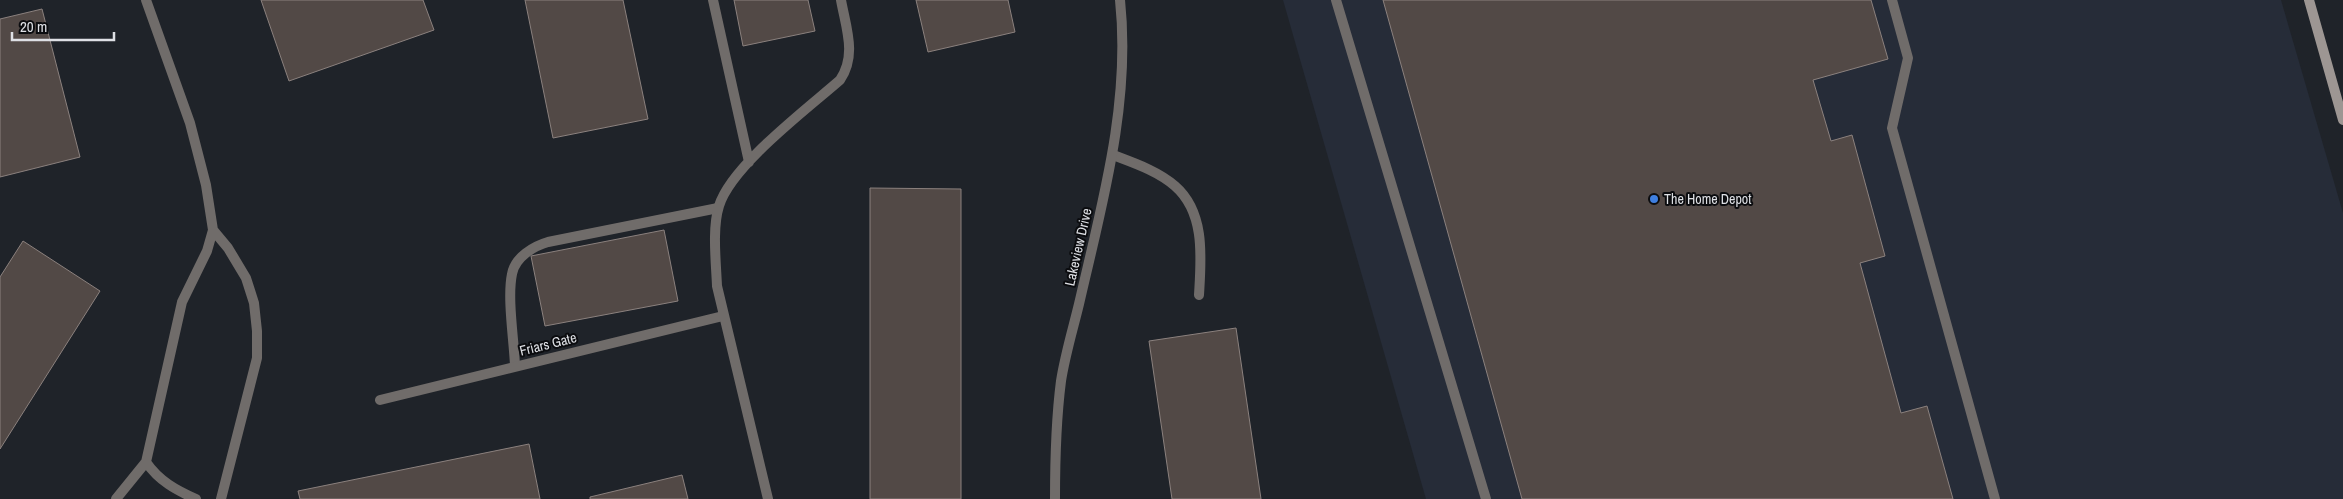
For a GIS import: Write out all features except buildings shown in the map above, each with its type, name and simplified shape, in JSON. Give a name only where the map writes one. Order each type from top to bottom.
[{"type":"street","points":[[116,499],[146,462],[182,302],[207,251],[213,230],[206,185],[190,123],[146,0]]},
{"type":"street","points":[[713,0],[749,162]]},
{"type":"street","points":[[768,499],[717,286],[715,255],[718,208],[732,180],[749,162],[840,80],[848,69],[851,55],[841,0]]},
{"type":"street","name":"Lakeview Drive","points":[[1056,499],[1055,465],[1062,380],[1113,155],[1120,96],[1122,19],[1120,0]]},
{"type":"street","points":[[1336,0],[1486,499]]},
{"type":"street","points":[[1892,0],[1908,58],[1892,128],[1995,499]]},
{"type":"street","points":[[2308,0],[2343,120]]},
{"type":"street","points":[[1113,155],[1158,174],[1176,186],[1188,202],[1197,224],[1202,251],[1199,295]]},
{"type":"street","points":[[516,366],[512,272],[526,253],[538,245],[548,242],[718,208]]},
{"type":"street","points":[[213,230],[228,248],[246,278],[254,303],[257,331],[257,358],[221,499]]},
{"type":"street","name":"Friars Gate","points":[[380,400],[723,316]]},
{"type":"street","points":[[146,462],[154,474],[174,489],[196,499]]},
{"type":"shaded area","points":[[1283,0],[2281,0],[2343,213],[2343,499],[1426,499]]},
{"type":"place","name":"The Home Depot","points":[[1654,199]]}]
